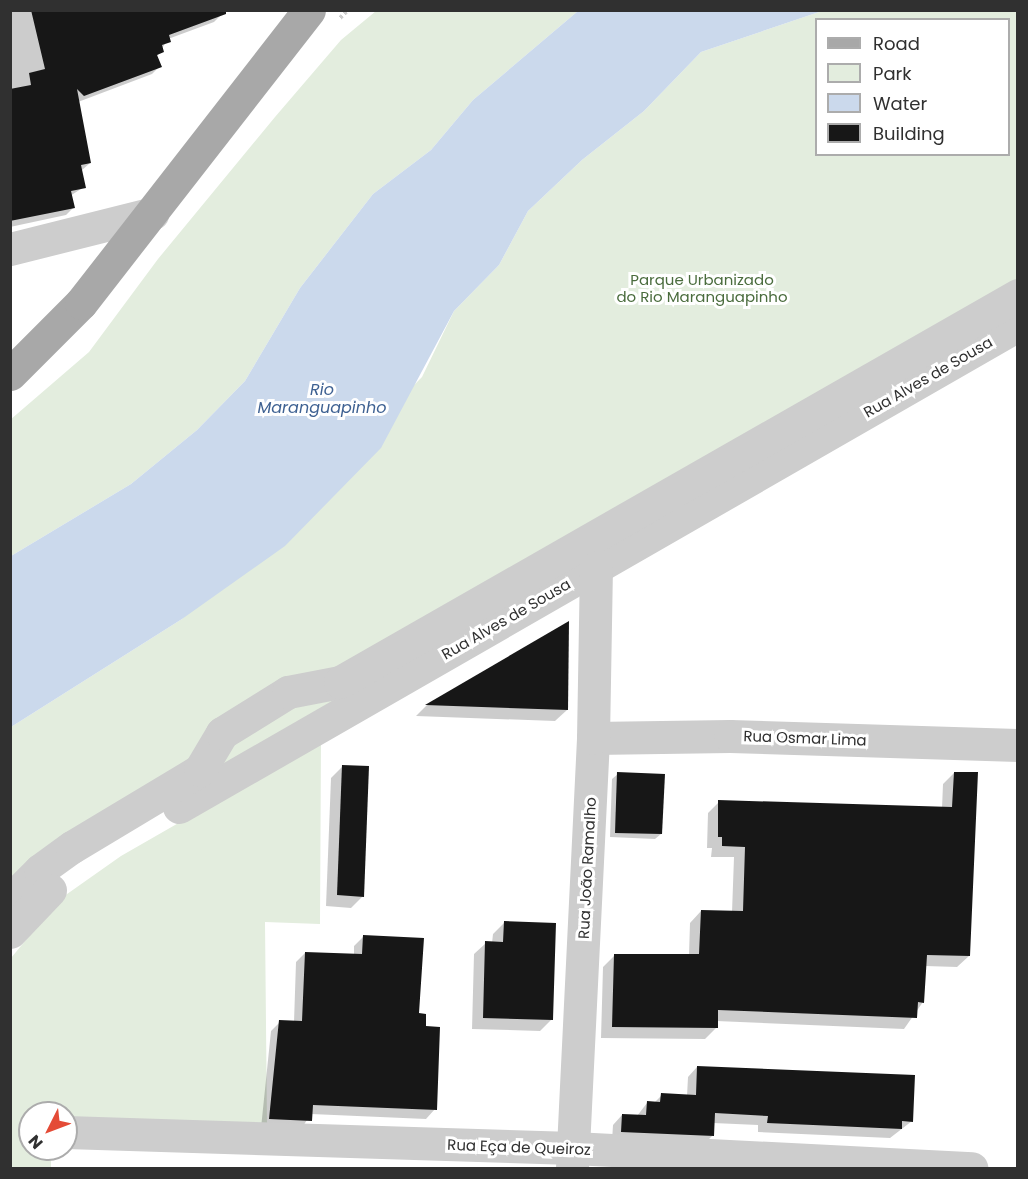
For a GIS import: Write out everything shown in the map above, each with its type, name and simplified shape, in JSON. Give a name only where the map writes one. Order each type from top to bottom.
[{"type":"main road","points":[[10,374],[81,303],[309,10]]},
{"type":"street","points":[[10,249],[153,213]]},
{"type":"street","points":[[10,900],[40,870],[72,847],[201,770],[222,733],[288,692],[340,682],[445,625],[1017,295]]},
{"type":"street","name":"Rua Alves de Sousa","points":[[10,932],[52,888],[85,863],[1017,325]]},
{"type":"street","name":"Rua João Ramalho","points":[[573,1158],[593,738],[596,567]]},
{"type":"street","name":"Rua Osmar Lima","points":[[593,738],[730,736],[1017,745]]},
{"type":"street","name":"Rua Eça de Queiroz","points":[[78,1133],[573,1158],[971,1168]]},
{"type":"green space","points":[[376,11],[578,11],[473,100],[431,150],[373,194],[300,288],[245,381],[197,430],[131,484],[11,556],[10,420],[89,352],[158,259],[275,117],[341,40]]},
{"type":"green space","name":"Parque Urbanizado do Rio Maranguapinho","points":[[822,11],[1017,11],[1017,307],[103,834],[11,912],[11,727],[182,619],[422,377],[454,311],[499,265],[528,211],[582,160],[644,111],[701,52]]},
{"type":"green space","points":[[321,741],[320,924],[265,922],[267,1126],[78,1120],[78,1101],[18,1101],[18,1161],[51,1161],[51,1168],[11,1168],[11,958],[60,899],[121,856]]},
{"type":"water","name":"Rio Maranguapinho","points":[[578,11],[822,11],[701,52],[644,111],[582,160],[528,211],[499,265],[454,311],[381,448],[285,546],[182,619],[11,727],[11,556],[131,484],[197,430],[245,381],[300,288],[373,194],[431,150],[473,100]]},
{"type":"building","points":[[31,10],[226,10],[226,14],[169,35],[171,42],[162,45],[164,52],[157,55],[162,67],[84,96],[77,89],[91,163],[81,165],[86,188],[71,191],[75,208],[10,221],[10,89],[31,85],[29,73],[45,69]]},
{"type":"building","points":[[569,621],[568,710],[425,705]]},
{"type":"building","points":[[342,765],[369,766],[364,897],[337,895]]},
{"type":"building","points":[[617,772],[665,774],[662,834],[615,833]]},
{"type":"building","points":[[954,772],[978,772],[970,956],[927,955],[924,1003],[918,1002],[917,1018],[718,1010],[718,1028],[612,1027],[614,954],[699,954],[701,910],[743,911],[745,847],[722,846],[722,837],[718,837],[718,800],[952,807]]},
{"type":"building","points":[[504,921],[556,923],[553,1020],[483,1018],[485,941],[503,942]]},
{"type":"building","points":[[363,935],[424,938],[419,1013],[426,1014],[426,1026],[440,1027],[437,1110],[313,1105],[312,1121],[269,1119],[279,1020],[302,1021],[305,952],[362,954]]},
{"type":"building","points":[[697,1066],[915,1075],[913,1122],[902,1121],[902,1129],[767,1123],[768,1116],[715,1113],[714,1136],[621,1132],[622,1114],[646,1115],[647,1101],[660,1102],[661,1093],[696,1095]]}]
